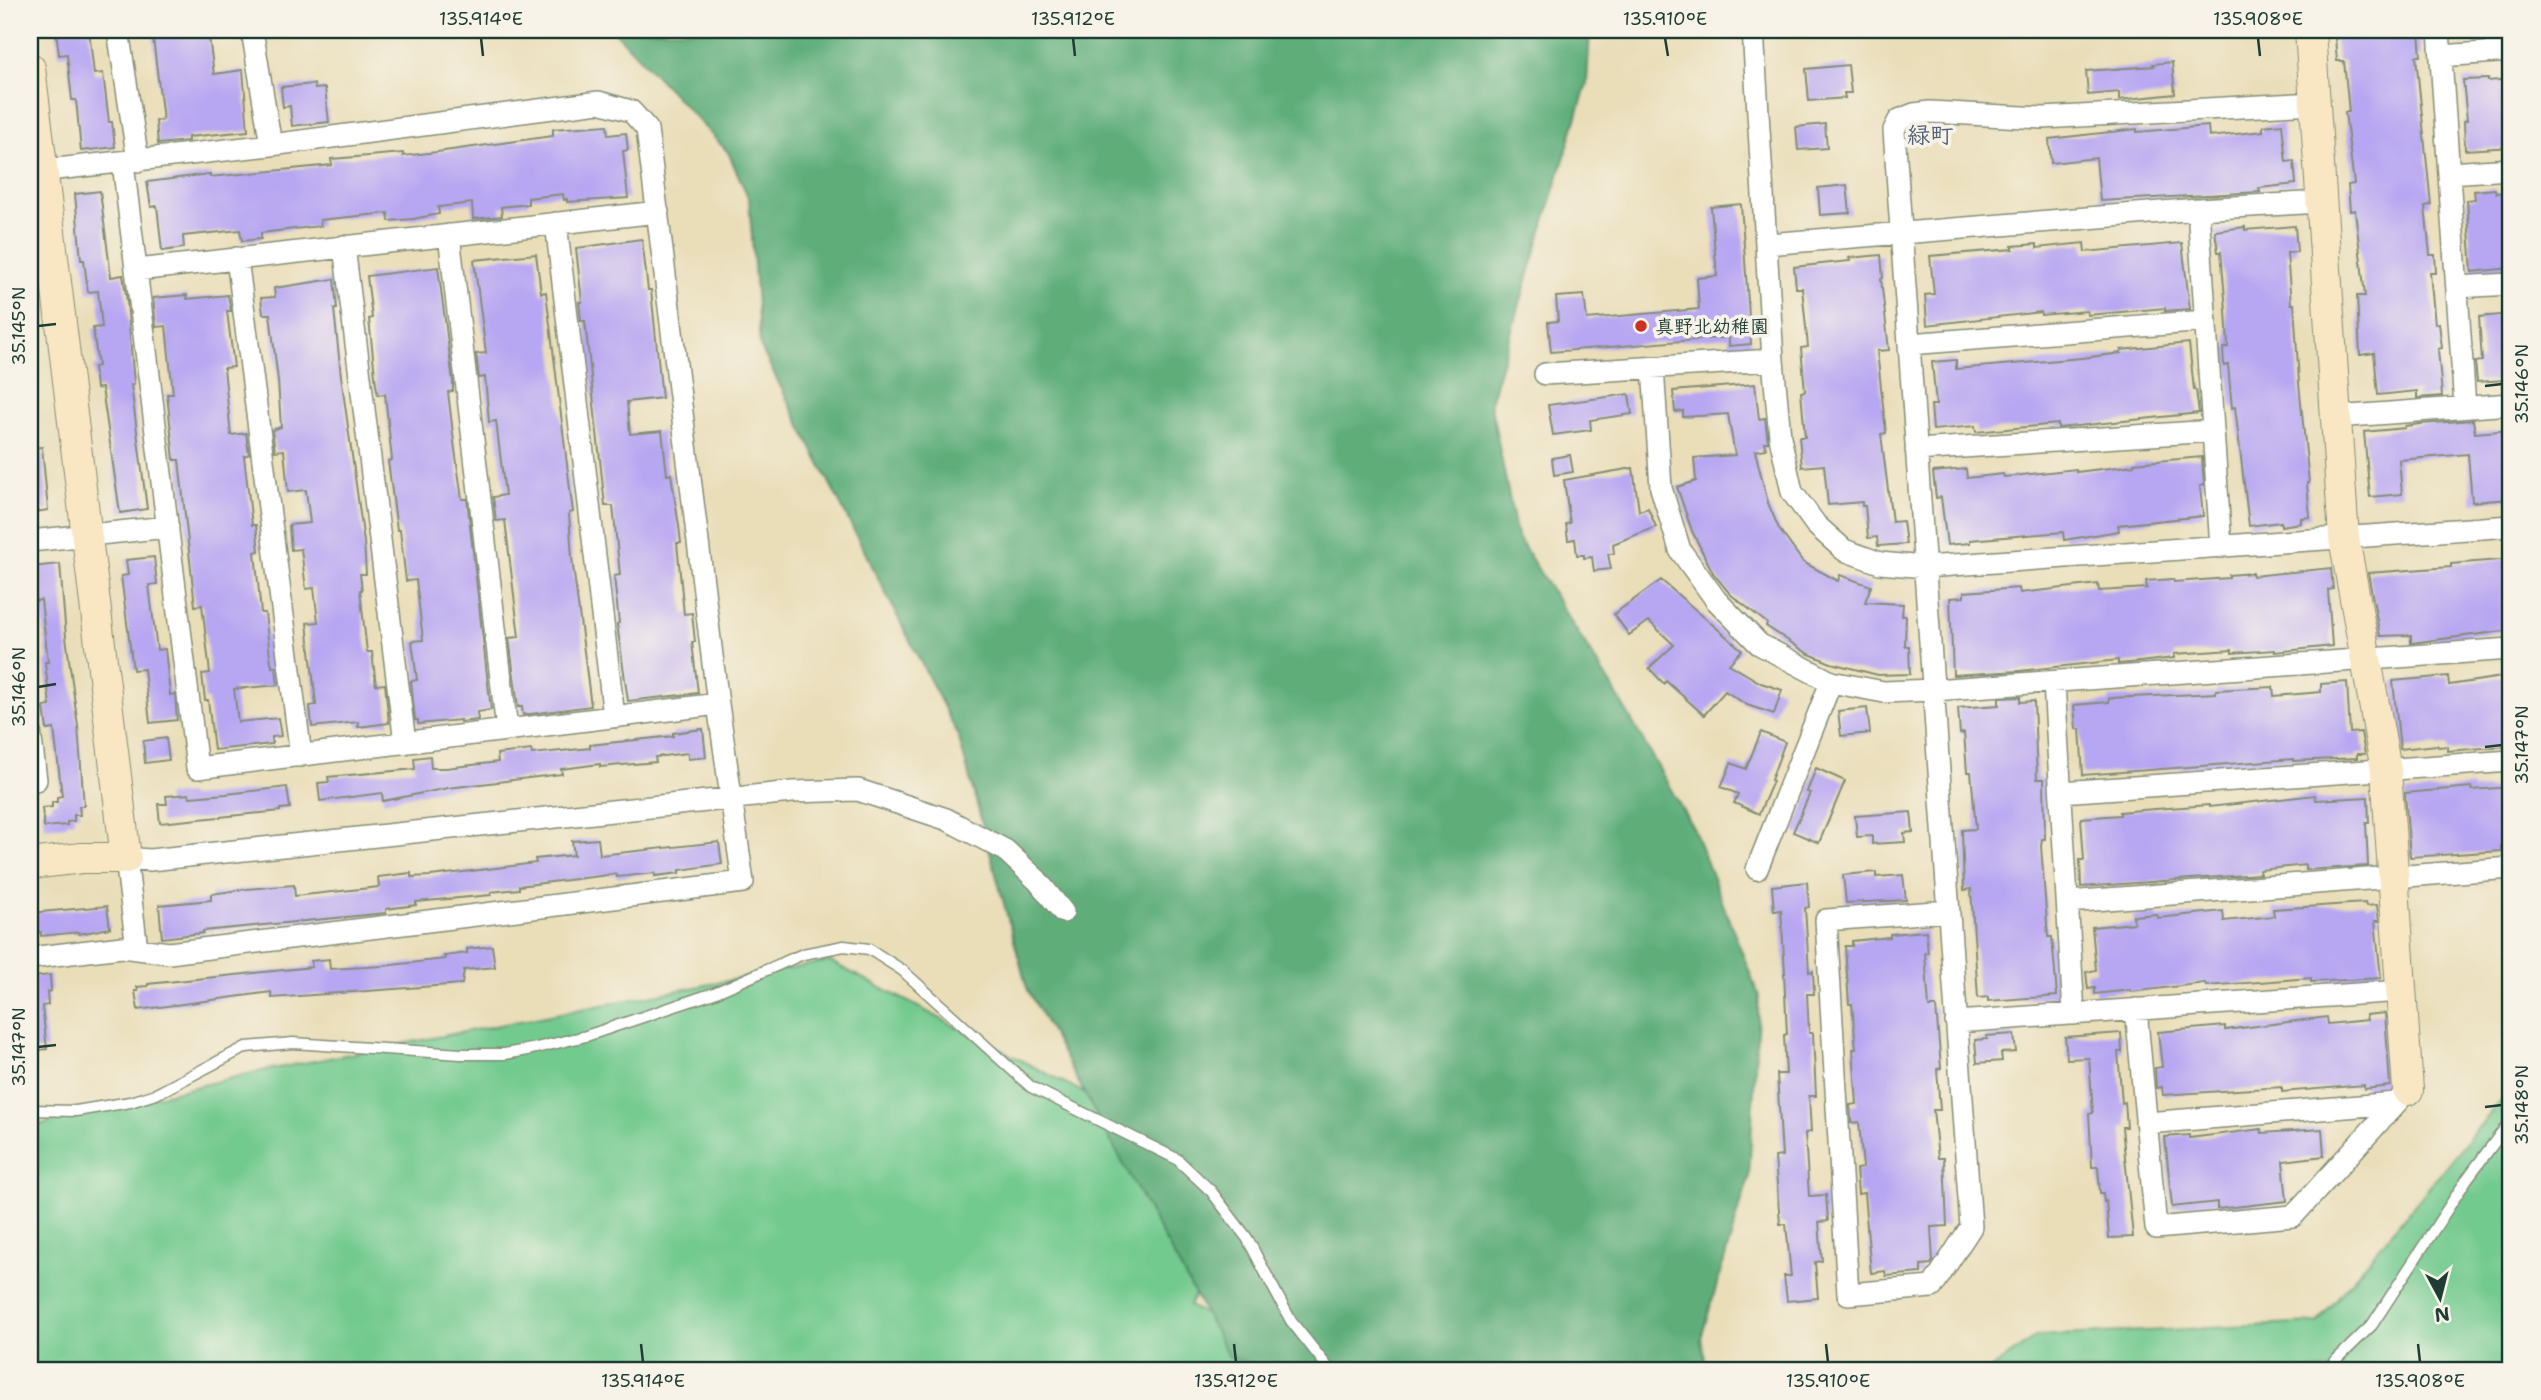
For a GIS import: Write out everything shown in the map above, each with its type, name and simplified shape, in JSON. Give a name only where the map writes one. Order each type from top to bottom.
[{"type":"street","points":[[118,30],[131,162],[137,270],[197,768],[718,704]]},
{"type":"street","points":[[252,30],[271,145]]},
{"type":"street","points":[[1753,30],[1780,438],[1792,492],[1816,525],[1844,550],[1880,563],[1924,567],[2511,526]]},
{"type":"street","points":[[2136,1010],[2156,1228],[2293,1216],[2402,1097],[2401,991],[2386,770],[2344,538],[2310,30]]},
{"type":"street","points":[[2440,30],[2465,407]]},
{"type":"street","points":[[2441,56],[2511,51]]},
{"type":"street","points":[[30,68],[36,171],[87,534],[137,949]]},
{"type":"street","points":[[30,958],[122,947],[169,953],[743,882],[718,704],[647,129],[631,111],[599,102],[271,145],[36,171]]},
{"type":"street","points":[[1949,911],[1826,920],[1848,1294],[1932,1287],[1971,1227],[1949,911],[1924,567],[1894,130],[1899,120],[1930,112],[2043,118],[2315,103]]},
{"type":"street","points":[[2449,173],[2511,169]]},
{"type":"street","points":[[1767,244],[2198,209],[2321,202]]},
{"type":"street","points":[[2198,209],[2221,547]]},
{"type":"street","points":[[137,270],[658,212]]},
{"type":"street","points":[[556,223],[614,717]]},
{"type":"street","points":[[449,235],[507,730]]},
{"type":"street","points":[[344,246],[405,743]]},
{"type":"street","points":[[237,258],[301,756]]},
{"type":"street","points":[[2457,287],[2511,284]]},
{"type":"street","points":[[1909,344],[2206,321]]},
{"type":"street","points":[[1545,374],[1773,360]]},
{"type":"street","points":[[1653,367],[1661,488],[1680,550],[1716,600],[1759,644],[1832,682],[1884,692],[1933,690],[2511,649]]},
{"type":"street","points":[[2336,417],[2511,404]]},
{"type":"street","points":[[1916,450],[2213,432]]},
{"type":"street","points":[[30,541],[168,527]]},
{"type":"street","points":[[1757,869],[1832,682]]},
{"type":"street","points":[[2054,683],[2074,1014]]},
{"type":"street","points":[[30,731],[36,780],[30,781]]},
{"type":"street","points":[[2061,792],[2511,761]]},
{"type":"street","points":[[30,864],[82,858],[150,860],[792,792],[858,790],[946,819],[1005,850],[1037,880],[1063,912]]},
{"type":"street","points":[[2067,902],[2511,868]]},
{"type":"street","points":[[1956,1022],[2401,991]]},
{"type":"street","points":[[2146,1123],[2402,1097]]},
{"type":"lane","points":[[30,1110],[76,1111],[130,1102],[156,1094],[246,1047],[293,1043],[461,1054],[505,1054],[532,1049],[586,1036],[714,993],[803,954],[844,946],[869,949],[902,970],[1031,1087],[1177,1159],[1211,1191],[1247,1238],[1291,1321],[1331,1370]]},
{"type":"lane","points":[[2326,1370],[2372,1325],[2467,1179],[2511,1120]]},
{"type":"green space","points":[[613,30],[1590,30],[1587,83],[1490,402],[1517,536],[1617,695],[1694,830],[1759,996],[1749,1177],[1701,1338],[1707,1370],[1275,1370],[1229,1357],[1027,988],[958,735],[760,346],[749,199],[728,152]]},
{"type":"green space","points":[[829,961],[1255,1181],[1189,1306],[1319,1370],[30,1370],[30,1127],[252,1073]]},
{"type":"green space","points":[[2511,1088],[2511,1370],[1990,1370],[2037,1336],[2317,1323]]},
{"type":"building","points":[[56,30],[89,30],[94,74],[103,73],[115,147],[81,151],[76,100],[72,100],[67,54],[59,55]]},
{"type":"building","points":[[152,30],[208,30],[214,74],[243,70],[248,131],[188,137],[188,141],[158,144],[156,121],[163,120]]},
{"type":"building","points":[[2419,32],[2421,56],[2416,56],[2431,205],[2425,206],[2430,255],[2435,255],[2436,273],[2430,273],[2435,324],[2439,323],[2442,348],[2438,349],[2442,396],[2417,398],[2417,391],[2378,395],[2374,353],[2360,355],[2357,296],[2365,296],[2355,210],[2350,211],[2348,185],[2354,184],[2345,112],[2349,112],[2344,61],[2337,61],[2335,38]]},
{"type":"building","points":[[2172,62],[2175,94],[2119,100],[2119,92],[2088,95],[2086,71],[2154,66],[2153,64]]},
{"type":"building","points":[[1848,65],[1851,93],[1844,93],[1845,98],[1809,101],[1806,69]]},
{"type":"building","points":[[2511,79],[2511,147],[2465,150],[2464,121],[2467,120],[2463,80]]},
{"type":"building","points":[[314,84],[315,89],[325,88],[329,122],[292,126],[290,106],[283,107],[281,87]]},
{"type":"building","points":[[1825,124],[1827,148],[1798,150],[1796,127]]},
{"type":"building","points":[[2282,124],[2286,162],[2294,161],[2296,184],[2259,188],[2260,192],[2100,201],[2096,158],[2051,163],[2049,139],[2137,129],[2137,132],[2208,126],[2209,137],[2263,131],[2263,126]]},
{"type":"building","points":[[607,125],[608,135],[626,133],[628,150],[623,151],[628,198],[567,202],[563,194],[528,198],[528,204],[501,207],[502,216],[473,219],[472,203],[438,207],[439,214],[413,219],[389,221],[388,213],[320,220],[321,226],[261,233],[261,239],[242,241],[240,230],[183,236],[184,248],[162,251],[157,206],[151,207],[147,182],[210,174],[210,177],[332,165],[331,159],[437,152],[553,136],[553,129]]},
{"type":"building","points":[[1847,185],[1850,213],[1820,215],[1818,188]]},
{"type":"building","points":[[2495,189],[2496,193],[2511,192],[2511,268],[2472,272],[2467,200],[2475,199],[2474,191]]},
{"type":"building","points":[[100,191],[111,277],[123,275],[127,301],[134,384],[131,385],[147,509],[120,513],[102,388],[96,389],[94,367],[98,366],[93,328],[102,327],[98,291],[88,292],[84,260],[81,260],[75,194]]},
{"type":"building","points":[[1741,204],[1751,344],[1729,346],[1729,337],[1551,352],[1548,322],[1558,321],[1556,297],[1584,295],[1587,319],[1699,309],[1697,278],[1717,276],[1711,207]]},
{"type":"building","points":[[2295,226],[2297,252],[2287,253],[2291,304],[2294,304],[2310,517],[2301,518],[2301,523],[2281,526],[2281,522],[2249,526],[2235,407],[2232,408],[2228,365],[2224,366],[2223,348],[2228,347],[2226,310],[2221,252],[2218,252],[2215,231],[2245,227],[2245,230]]},
{"type":"building","points":[[642,239],[648,290],[651,290],[662,398],[627,402],[630,434],[662,431],[667,475],[671,474],[679,526],[681,543],[677,543],[684,614],[692,613],[695,642],[692,642],[698,693],[628,701],[617,624],[614,576],[620,575],[613,506],[605,506],[585,321],[581,321],[579,302],[582,302],[576,248]]},
{"type":"building","points":[[2084,243],[2085,252],[2182,243],[2190,309],[2165,311],[2165,308],[2088,315],[2087,311],[2041,315],[2041,312],[1927,325],[1925,295],[1934,294],[1930,256],[2013,249],[2012,246],[2037,244],[2037,248]]},
{"type":"building","points":[[536,254],[541,293],[546,292],[573,512],[569,513],[572,558],[591,706],[523,715],[522,707],[518,707],[509,638],[519,637],[505,520],[496,521],[493,497],[505,495],[496,421],[489,422],[485,377],[479,378],[476,354],[486,353],[474,260]]},
{"type":"building","points":[[1881,255],[1889,350],[1877,351],[1886,433],[1881,434],[1892,522],[1903,521],[1906,544],[1878,546],[1877,537],[1868,538],[1865,506],[1862,506],[1862,502],[1828,505],[1824,465],[1802,467],[1799,437],[1805,437],[1801,392],[1805,391],[1801,348],[1808,347],[1802,288],[1796,288],[1794,267]]},
{"type":"building","points":[[438,267],[453,381],[453,391],[448,392],[462,499],[467,499],[491,710],[477,712],[478,720],[418,724],[418,720],[415,720],[411,681],[417,680],[412,641],[423,640],[416,580],[406,581],[400,530],[397,530],[388,461],[392,460],[385,394],[378,395],[376,385],[367,276]]},
{"type":"building","points":[[334,279],[337,309],[334,309],[341,376],[364,542],[366,574],[360,574],[360,590],[367,652],[372,652],[376,685],[385,684],[389,723],[358,727],[358,722],[312,727],[310,706],[316,705],[307,623],[318,622],[314,588],[306,589],[301,549],[291,550],[289,525],[310,523],[306,490],[288,492],[284,450],[275,451],[272,430],[281,427],[278,381],[270,314],[263,314],[261,298],[275,297],[274,288]]},
{"type":"building","points":[[187,295],[187,299],[228,295],[231,311],[227,311],[234,367],[224,368],[231,435],[246,433],[249,454],[244,456],[252,525],[256,525],[259,551],[255,552],[261,613],[265,613],[270,656],[272,667],[276,667],[278,685],[234,689],[238,722],[278,718],[281,736],[272,737],[272,744],[214,750],[202,674],[210,673],[202,605],[195,606],[179,460],[174,460],[167,394],[173,394],[166,326],[156,327],[153,298]]},
{"type":"building","points":[[2511,314],[2511,377],[2477,382],[2475,362],[2482,361],[2479,317]]},
{"type":"building","points":[[2189,343],[2199,413],[2058,428],[2058,424],[1976,432],[1975,426],[1933,430],[1931,405],[1936,405],[1932,362],[1956,360],[1956,369],[2082,358],[2121,353],[2121,350]]},
{"type":"building","points":[[1755,384],[1759,419],[1765,418],[1768,442],[1764,442],[1766,449],[1755,451],[1768,503],[1779,529],[1803,562],[1838,581],[1840,575],[1871,586],[1865,602],[1903,604],[1902,616],[1906,616],[1905,646],[1909,646],[1910,674],[1878,675],[1831,663],[1807,653],[1766,626],[1767,623],[1730,594],[1713,573],[1692,531],[1677,487],[1696,481],[1694,458],[1735,455],[1728,414],[1683,417],[1683,411],[1675,412],[1673,391]]},
{"type":"building","points":[[1629,394],[1632,414],[1590,420],[1591,430],[1553,435],[1548,405]]},
{"type":"building","points":[[2473,420],[2475,433],[2511,430],[2511,452],[2506,452],[2511,499],[2472,502],[2468,454],[2399,460],[2402,494],[2370,497],[2364,432]]},
{"type":"building","points":[[42,447],[48,510],[30,513],[30,448]]},
{"type":"building","points":[[1570,455],[1573,472],[1554,475],[1552,458]]},
{"type":"building","points":[[2202,457],[2204,485],[2200,486],[2203,516],[2118,525],[2119,531],[2064,540],[2063,532],[1970,540],[1970,543],[1947,545],[1941,497],[1936,498],[1933,472],[1966,469],[1967,478],[2003,474],[2004,477],[2076,469],[2076,472]]},
{"type":"building","points":[[1633,468],[1639,511],[1648,508],[1656,527],[1613,544],[1614,554],[1608,554],[1611,569],[1594,571],[1592,557],[1577,555],[1575,539],[1568,540],[1566,524],[1570,523],[1564,480]]},
{"type":"building","points":[[154,557],[157,584],[149,585],[157,650],[165,649],[170,695],[175,694],[177,720],[150,723],[144,669],[133,670],[121,576],[128,575],[126,560]]},
{"type":"building","points":[[2511,559],[2511,630],[2411,643],[2411,635],[2380,636],[2368,573],[2451,567],[2451,564]]},
{"type":"building","points":[[60,564],[84,806],[79,806],[80,815],[74,815],[74,821],[67,822],[67,825],[44,827],[42,808],[52,807],[52,802],[57,802],[57,797],[62,796],[54,729],[47,730],[44,707],[50,706],[45,662],[48,662],[41,600],[35,601],[31,567]]},
{"type":"building","points":[[2331,568],[2333,589],[2328,590],[2332,646],[2275,652],[2232,653],[2232,650],[2174,654],[2174,658],[2118,664],[2118,660],[1953,675],[1950,598],[1964,597],[1964,592],[2019,588],[2020,593],[2098,584],[2099,591],[2147,588],[2146,581],[2173,579],[2174,582]]},
{"type":"building","points":[[1661,580],[1742,650],[1729,664],[1761,683],[1782,690],[1774,714],[1747,705],[1725,691],[1704,715],[1666,681],[1664,684],[1649,668],[1674,645],[1649,621],[1629,635],[1614,614]]},
{"type":"building","points":[[2448,676],[2449,685],[2502,677],[2508,746],[2448,751],[2448,746],[2437,745],[2400,749],[2393,681]]},
{"type":"building","points":[[2347,682],[2350,733],[2361,732],[2365,754],[2357,754],[2357,758],[2293,759],[2083,775],[2080,729],[2076,729],[2074,705],[2109,702],[2109,698],[2216,693],[2216,690],[2273,687],[2274,696],[2321,692],[2321,684]]},
{"type":"building","points":[[2020,697],[2020,702],[2034,701],[2037,779],[2044,779],[2045,839],[2042,839],[2041,846],[2048,937],[2052,937],[2057,996],[1988,1001],[1988,997],[1978,998],[1971,889],[1964,890],[1962,830],[1976,829],[1971,772],[1967,772],[1964,733],[1960,734],[1958,708],[1999,705],[1999,698]]},
{"type":"building","points":[[1867,708],[1870,733],[1841,736],[1838,711]]},
{"type":"building","points":[[703,729],[706,757],[688,759],[688,753],[655,757],[656,762],[600,767],[600,764],[561,769],[562,774],[448,788],[383,801],[382,793],[320,801],[318,783],[329,782],[328,777],[415,769],[414,758],[430,756],[431,768],[446,768],[498,762],[497,754],[531,750],[532,754],[590,748],[590,745],[673,736],[673,733]]},
{"type":"building","points":[[1761,732],[1785,742],[1759,814],[1734,803],[1738,794],[1721,787],[1731,763],[1746,769]]},
{"type":"building","points":[[166,738],[169,760],[145,763],[143,741]]},
{"type":"building","points":[[1816,768],[1845,781],[1819,843],[1793,832],[1810,793],[1807,792]]},
{"type":"building","points":[[287,787],[290,808],[280,811],[160,823],[158,804],[167,804],[166,796],[189,794],[190,797]]},
{"type":"building","points":[[2471,787],[2472,790],[2511,787],[2511,806],[2506,807],[2509,843],[2501,844],[2501,851],[2410,857],[2405,793]]},
{"type":"building","points":[[2315,795],[2316,800],[2368,797],[2368,866],[2306,870],[2305,865],[2259,870],[2260,874],[2081,887],[2080,860],[2084,860],[2081,818],[2120,815],[2120,812],[2209,807]]},
{"type":"building","points":[[1911,812],[1913,832],[1904,833],[1905,842],[1872,844],[1872,836],[1857,837],[1855,816]]},
{"type":"building","points":[[598,839],[600,855],[719,842],[722,864],[655,876],[655,873],[617,877],[616,874],[519,886],[519,889],[491,892],[491,895],[416,902],[416,905],[386,909],[386,913],[203,931],[162,938],[159,905],[211,900],[211,894],[294,885],[295,896],[379,887],[378,877],[411,873],[411,877],[431,876],[536,863],[535,859],[574,855],[572,841]]},
{"type":"building","points":[[1876,872],[1876,877],[1903,875],[1906,900],[1846,903],[1843,875]]},
{"type":"building","points":[[1807,882],[1809,907],[1805,908],[1809,972],[1813,971],[1814,994],[1807,994],[1809,1033],[1813,1033],[1816,1096],[1809,1096],[1811,1132],[1805,1133],[1809,1196],[1826,1195],[1828,1221],[1819,1222],[1822,1261],[1815,1262],[1818,1298],[1787,1301],[1784,1276],[1791,1276],[1786,1224],[1780,1224],[1775,1157],[1782,1156],[1777,1074],[1786,1074],[1785,973],[1781,910],[1774,911],[1772,886]]},
{"type":"building","points":[[2365,903],[2366,906],[2377,905],[2379,921],[2375,921],[2381,978],[2311,982],[2311,978],[2206,986],[2205,983],[2095,994],[2095,988],[2088,989],[2086,972],[2096,970],[2092,927],[2134,923],[2133,916],[2157,914],[2158,918],[2223,911],[2224,921],[2274,916],[2273,909]]},
{"type":"building","points":[[107,906],[110,928],[79,934],[41,936],[41,932],[30,933],[30,913]]},
{"type":"building","points":[[1926,931],[1929,1007],[1936,1007],[1941,1068],[1937,1069],[1940,1110],[1933,1110],[1938,1158],[1944,1158],[1947,1226],[1931,1227],[1933,1261],[1931,1264],[1921,1265],[1921,1273],[1886,1276],[1885,1271],[1871,1273],[1864,1193],[1858,1194],[1856,1169],[1863,1168],[1859,1122],[1851,1123],[1850,1105],[1857,1104],[1853,1049],[1856,1049],[1852,1004],[1849,1004],[1845,946],[1852,946],[1852,941]]},
{"type":"building","points":[[492,946],[495,967],[464,970],[462,984],[272,998],[271,992],[138,1010],[135,991],[138,991],[137,987],[148,984],[312,967],[311,961],[329,959],[330,969],[383,966],[445,959],[444,956],[467,953],[467,949]]},
{"type":"building","points":[[50,975],[48,1005],[42,1006],[47,1049],[30,1051],[30,989],[34,989],[33,977]]},
{"type":"building","points":[[2385,1013],[2390,1086],[2364,1089],[2364,1085],[2282,1092],[2282,1087],[2163,1095],[2162,1087],[2156,1088],[2155,1068],[2162,1067],[2158,1032],[2225,1026],[2225,1030],[2327,1017],[2328,1024],[2367,1020],[2366,1015]]},
{"type":"building","points":[[2121,1033],[2122,1052],[2118,1052],[2122,1103],[2125,1102],[2127,1127],[2122,1127],[2133,1237],[2109,1238],[2106,1201],[2104,1202],[2103,1193],[2100,1193],[2098,1167],[2092,1167],[2089,1114],[2093,1113],[2089,1058],[2067,1059],[2065,1037]]},
{"type":"building","points":[[2014,1034],[2016,1052],[2001,1053],[2002,1061],[1977,1063],[1975,1040],[1987,1039],[1986,1036]]},
{"type":"building","points":[[2261,1129],[2262,1133],[2322,1129],[2324,1156],[2283,1161],[2287,1201],[2217,1209],[2217,1202],[2172,1207],[2165,1137],[2189,1135],[2189,1138]]},
{"type":"place","name":"真野北幼稚園","points":[[1641,326]]},
{"type":"district","name":"緑町","points":[[1930,135]]}]
